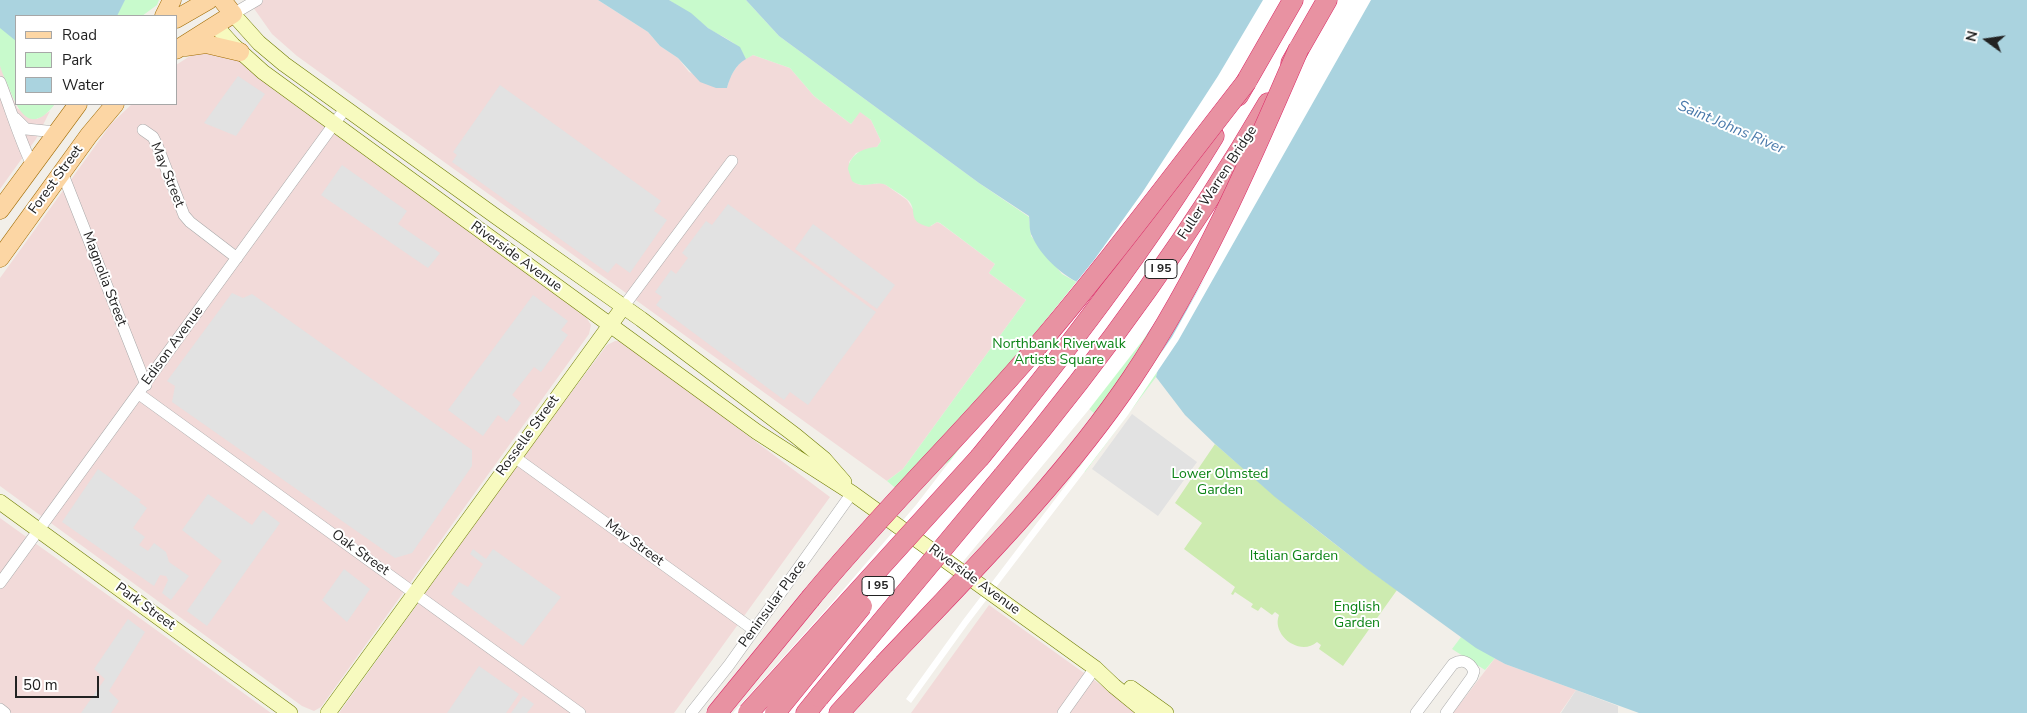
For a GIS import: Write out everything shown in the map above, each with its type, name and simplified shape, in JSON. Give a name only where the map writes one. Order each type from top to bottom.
[{"type":"highway","name":"Fuller Warren Bridge","points":[[980,457],[1043,380],[1118,280],[1182,186],[1247,81],[1293,0]]},
{"type":"highway","name":"Fuller Warren Bridge","points":[[810,708],[1003,476],[1098,358],[1162,269],[1225,173],[1327,0]]},
{"type":"highway","points":[[839,713],[1041,498],[1089,438],[1131,379],[1171,316],[1213,239],[1299,48]]},
{"type":"highway","points":[[717,713],[810,599],[881,517],[1040,342],[1247,81]]},
{"type":"highway","points":[[748,713],[980,457]]},
{"type":"highway","name":"I 95","points":[[775,713],[980,457]]},
{"type":"main road","points":[[164,15],[172,0]]},
{"type":"main road","name":"Riverside Avenue","points":[[222,0],[271,54],[345,109],[624,306],[806,443],[834,470],[852,493]]},
{"type":"main road","points":[[178,18],[202,2]]},
{"type":"main road","name":"Riverside Avenue","points":[[202,2],[215,25],[240,52],[263,72],[764,437],[852,493],[1095,668],[1147,713]]},
{"type":"main road","points":[[178,49],[233,14]]},
{"type":"main road","points":[[178,49],[206,44],[240,52]]},
{"type":"main road","name":"Forest Street","points":[[0,210],[77,105]]},
{"type":"main road","name":"Forest Street","points":[[0,258],[95,127],[114,105]]},
{"type":"main road","points":[[462,218],[498,218]]},
{"type":"main road","name":"Rosselle Street","points":[[328,713],[513,456],[624,306]]},
{"type":"main road","name":"Park Street","points":[[0,502],[290,713]]},
{"type":"main road","name":"Riverside Avenue","points":[[1095,668],[1118,679],[1166,713]]},
{"type":"street","points":[[233,14],[257,0]]},
{"type":"street","points":[[0,82],[15,118],[18,135],[32,165]]},
{"type":"street","name":"Edison Avenue","points":[[0,583],[146,385],[345,109]]},
{"type":"street","points":[[15,118],[26,128],[56,132]]},
{"type":"street","name":"May Street","points":[[143,130],[152,138],[159,149],[184,215],[190,222],[237,258]]},
{"type":"street","name":"Rosselle Street","points":[[624,306],[732,161]]},
{"type":"street","name":"Magnolia Street","points":[[62,172],[146,385]]},
{"type":"street","name":"Oak Street","points":[[139,394],[580,713]]},
{"type":"street","name":"May Street","points":[[513,456],[754,630]]},
{"type":"street","name":"Peninsular Place","points":[[691,713],[754,630],[852,493]]},
{"type":"street","points":[[1416,713],[1452,664],[1459,660],[1465,661],[1474,671],[1472,678],[1446,713]]},
{"type":"street","points":[[1062,713],[1095,668]]},
{"type":"street","points":[[0,709],[5,713]]},
{"type":"shaded area","points":[[248,0],[598,0],[648,32],[660,46],[678,58],[689,72],[727,88],[730,77],[741,61],[753,55],[790,68],[814,96],[851,124],[860,111],[871,120],[881,141],[877,147],[856,153],[849,162],[855,183],[861,185],[882,183],[886,185],[907,200],[912,208],[931,226],[937,222],[941,224],[995,264],[989,273],[1026,300],[903,469],[887,481],[297,56],[272,34]]},
{"type":"shaded area","points":[[201,49],[233,54],[270,87],[586,317],[591,325],[589,334],[321,707],[314,711],[302,706],[0,486],[0,278],[111,124],[131,105],[178,105],[178,64]]},
{"type":"shaded area","points":[[0,65],[17,108],[37,119],[50,111],[36,139],[0,189]]},
{"type":"shaded area","points":[[238,76],[265,94],[236,136],[204,123]]},
{"type":"shaded area","points":[[500,85],[661,201],[654,211],[667,220],[630,273],[616,263],[608,273],[452,162],[457,155],[453,152]]},
{"type":"shaded area","points":[[342,165],[407,211],[398,224],[440,253],[428,268],[321,195]]},
{"type":"shaded area","points":[[728,204],[876,312],[808,405],[790,392],[784,400],[656,305],[662,297],[655,292],[671,270],[676,274],[688,258],[682,253],[706,221],[712,225]]},
{"type":"shaded area","points":[[813,224],[895,285],[877,309],[795,249]]},
{"type":"shaded area","points":[[232,293],[243,298],[252,294],[472,450],[472,466],[412,553],[395,558],[172,402],[175,386],[167,381]]},
{"type":"shaded area","points":[[533,295],[568,321],[561,330],[568,335],[541,372],[534,367],[512,395],[521,403],[507,422],[498,415],[483,436],[448,410]]},
{"type":"shaded area","points":[[615,341],[621,341],[830,497],[674,713],[339,713],[540,434],[607,345]]},
{"type":"shaded area","points":[[1132,414],[1197,462],[1158,516],[1092,469]]},
{"type":"shaded area","points":[[98,469],[141,500],[139,502],[147,508],[133,528],[145,537],[139,545],[148,551],[154,543],[166,552],[169,562],[189,576],[171,600],[162,593],[168,580],[166,576],[160,575],[154,586],[62,522]]},
{"type":"shaded area","points":[[208,494],[252,525],[263,510],[280,523],[207,626],[187,611],[222,561],[182,530]]},
{"type":"shaded area","points":[[0,518],[130,611],[271,713],[0,713]]},
{"type":"shaded area","points":[[473,549],[486,559],[493,549],[561,597],[523,646],[451,594],[459,582],[468,587],[483,564],[470,554]]},
{"type":"shaded area","points":[[344,569],[370,589],[347,622],[322,600]]},
{"type":"shaded area","points":[[989,605],[1140,713],[911,713]]},
{"type":"shaded area","points":[[128,619],[145,632],[109,691],[119,701],[111,713],[81,713],[105,679],[94,669]]},
{"type":"shaded area","points":[[1495,658],[1505,664],[1576,690],[1560,713],[1453,713]]},
{"type":"shaded area","points":[[479,666],[519,694],[506,713],[447,713]]},
{"type":"shaded area","points":[[1576,690],[1618,706],[1618,713],[1561,713]]},
{"type":"shaded area","points":[[523,696],[534,704],[527,713],[511,713]]},
{"type":"green space","points":[[0,0],[159,0],[157,5],[143,15],[15,15],[15,101],[0,66]]},
{"type":"green space","name":"Northbank Riverwalk Artists Square","points":[[669,0],[746,0],[779,36],[979,183],[1029,217],[1031,236],[1062,274],[1076,282],[1163,347],[1156,377],[1085,472],[1066,456],[1094,413],[1069,392],[899,491],[887,481],[903,469],[1026,300],[989,273],[995,264],[940,223],[937,222],[929,227],[917,222],[912,205],[901,195],[886,185],[861,185],[852,181],[848,169],[851,159],[862,150],[877,147],[881,141],[871,120],[860,112],[851,124],[814,96],[790,68],[753,55],[746,59],[734,43],[708,28]]},
{"type":"green space","points":[[17,105],[54,105],[39,118],[27,117]]},
{"type":"green space","points":[[1215,444],[1304,520],[1397,590],[1343,666],[1319,649],[1321,645],[1317,642],[1303,647],[1289,642],[1279,630],[1279,615],[1275,612],[1272,615],[1261,607],[1258,611],[1251,607],[1253,604],[1235,592],[1233,595],[1231,594],[1235,587],[1184,549],[1202,523],[1175,503]]},
{"type":"green space","points":[[1461,637],[1495,658],[1485,670],[1452,649]]},
{"type":"water","points":[[0,0],[125,0],[118,15],[15,15],[15,40],[0,28]]},
{"type":"water","points":[[598,0],[669,0],[691,13],[708,28],[740,47],[746,59],[734,72],[727,88],[716,88],[700,82],[678,58],[660,46],[648,32]]},
{"type":"water","name":"Saint Johns River","points":[[746,0],[2027,0],[2027,713],[1639,713],[1505,664],[1476,648],[1367,569],[1275,497],[1215,444],[1185,415],[1156,377],[1163,347],[1051,263],[1040,250],[1032,236],[1029,216],[979,183],[779,36]]},
{"type":"pier","points":[[1263,0],[1371,0],[1178,341],[1128,415],[968,624],[911,703],[906,699],[963,620],[1085,460],[1026,527],[837,713],[733,713],[831,604],[916,505],[963,444],[961,442],[846,542],[1019,353],[1094,260],[1142,193],[1218,76]],"holes":[[[1206,276],[1172,337],[1117,417],[1163,349]],[[1173,296],[1085,432],[908,628],[1091,407],[1143,340]]]},
{"type":"park label","name":"Lower Olmsted Garden","points":[[1220,484]]},
{"type":"park label","name":"Italian Garden","points":[[1294,557]]},
{"type":"park label","name":"English Garden","points":[[1357,616]]}]
